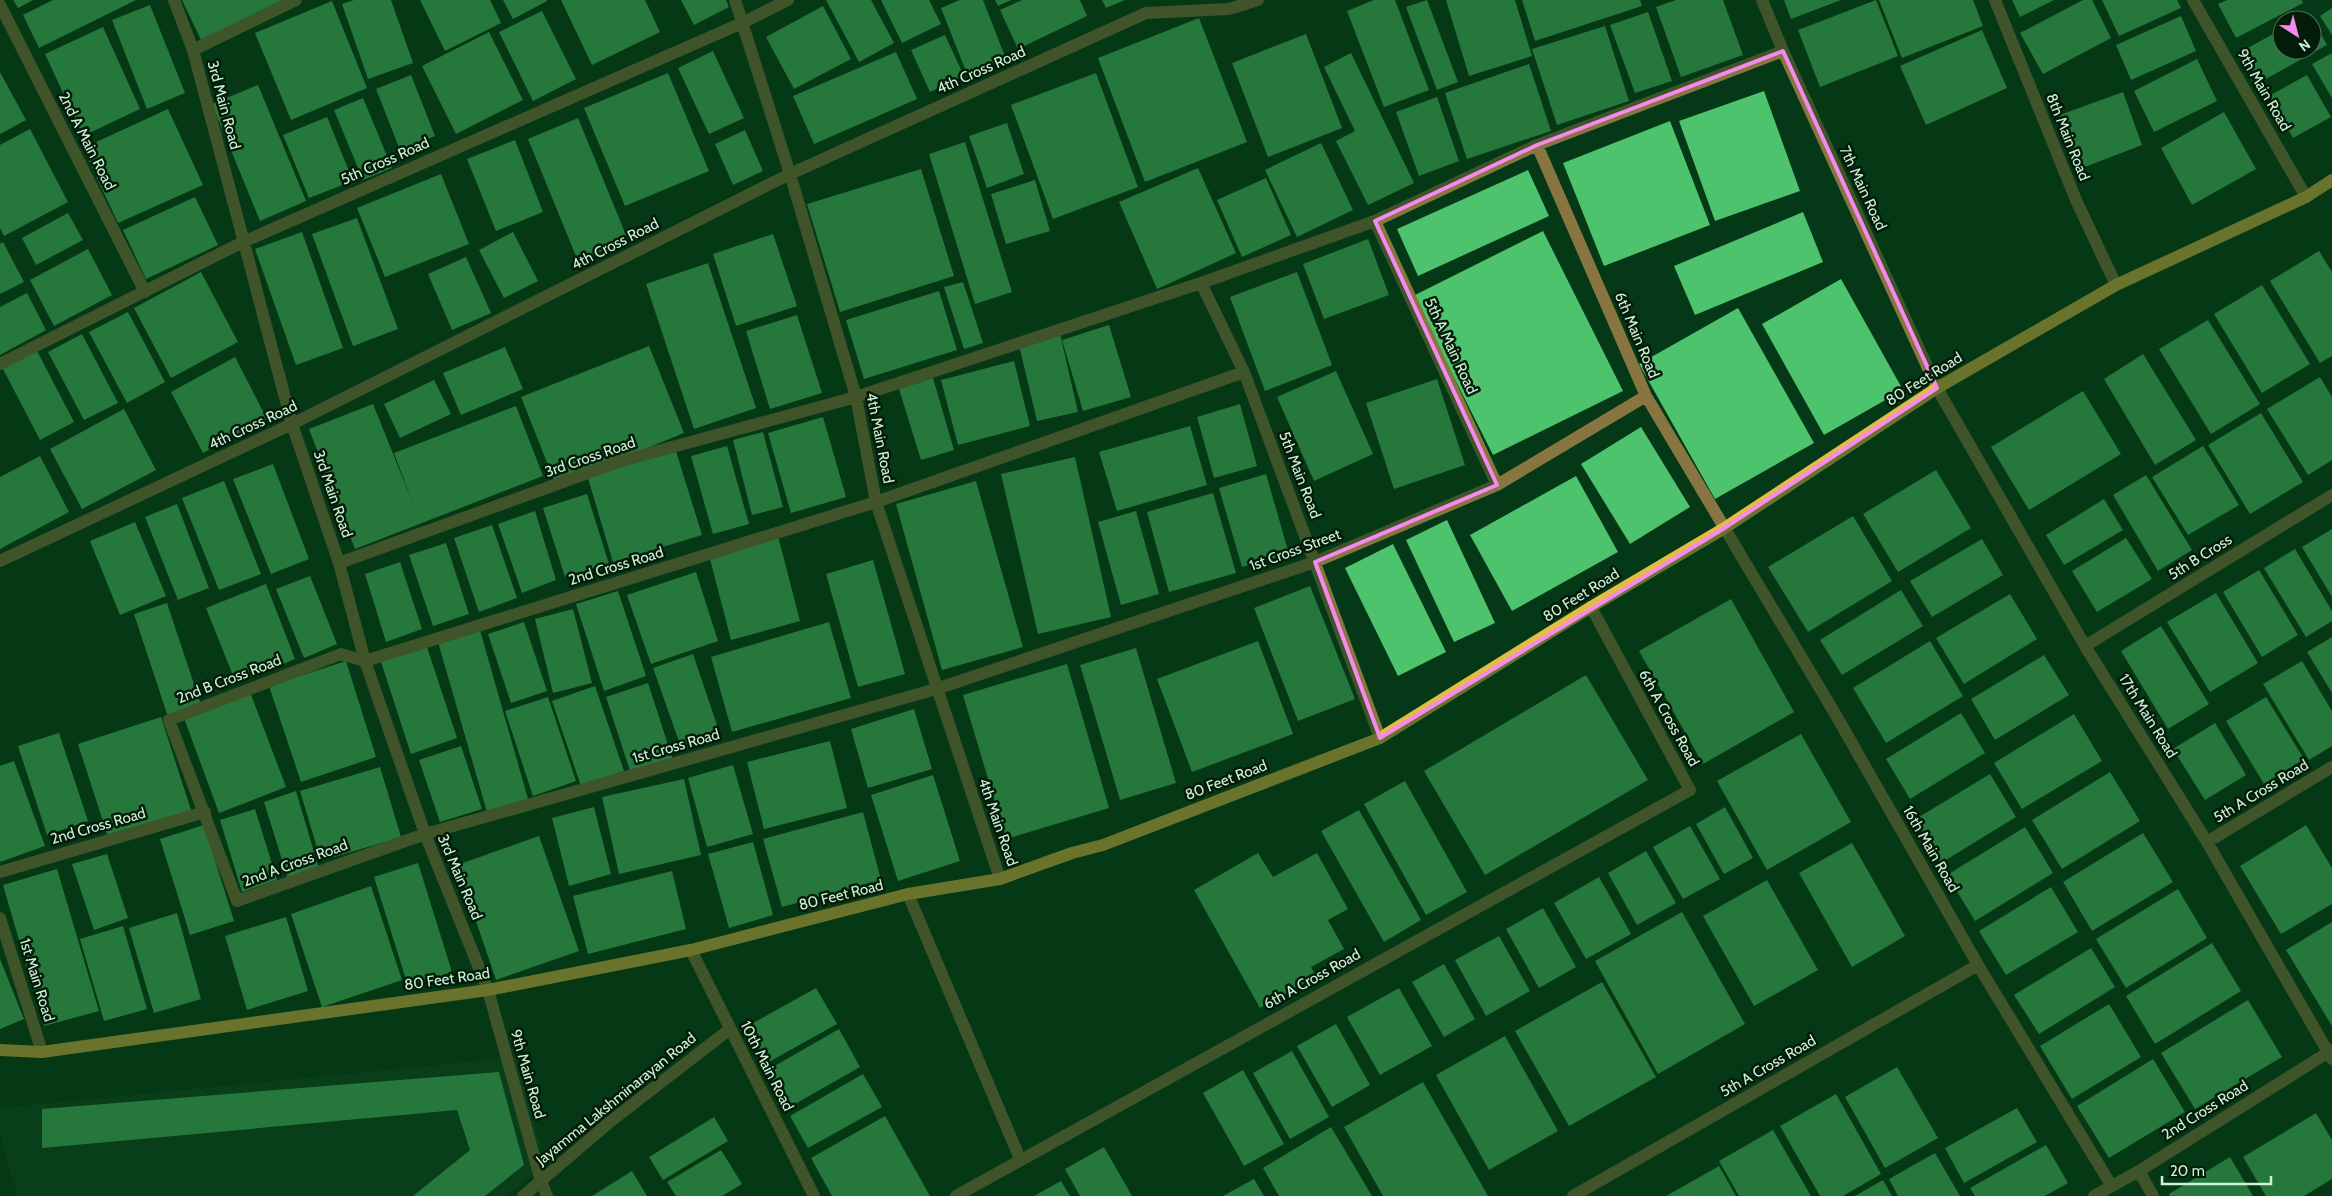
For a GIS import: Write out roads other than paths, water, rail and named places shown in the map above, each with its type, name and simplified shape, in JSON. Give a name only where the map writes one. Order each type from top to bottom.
[{"type":"main road","name":"80 Feet Road","points":[[0,1050],[42,1052],[488,990],[691,950],[908,894],[1000,879],[1072,853],[1104,845],[1380,738],[1590,607],[1723,529],[1938,388],[2116,285],[2306,197],[2332,180]]},
{"type":"street","name":"3rd Main Road","points":[[174,0],[193,50],[292,424],[339,562],[365,661],[425,834],[488,990]]},
{"type":"street","points":[[193,50],[296,0]]},
{"type":"street","name":"4th Main Road","points":[[735,0],[790,174],[856,397],[876,502],[1000,879]]},
{"type":"street","name":"5th Cross Road","points":[[0,364],[243,242],[742,23],[788,0]]},
{"type":"street","name":"4th Cross Road","points":[[0,561],[292,424],[790,174],[1146,13],[1229,8],[1258,0]]},
{"type":"street","name":"7th Main Road","points":[[1762,0],[1783,51],[1938,388]]},
{"type":"street","name":"8th Main Road","points":[[1995,0],[2076,200],[2116,285]]},
{"type":"street","name":"9th Main Road","points":[[2194,0],[2306,197]]},
{"type":"street","name":"2nd A Main Road","points":[[0,6],[146,292]]},
{"type":"street","name":"3rd Cross Road","points":[[339,562],[621,461],[856,397],[1201,283],[1375,221],[1537,145],[1783,51]]},
{"type":"street","name":"6th Main Road","points":[[1537,145],[1646,396],[1723,529]]},
{"type":"street","name":"5th A Main Road","points":[[1375,221],[1497,485]]},
{"type":"street","name":"5th Main Road","points":[[1201,283],[1244,372],[1380,738]]},
{"type":"street","name":"2nd Cross Road","points":[[365,661],[876,502],[1244,372]]},
{"type":"street","name":"17th Main Road","points":[[1938,388],[2085,646],[2207,842],[2331,1054]]},
{"type":"street","name":"1st Cross Street","points":[[936,689],[1315,562],[1497,485],[1646,396]]},
{"type":"street","name":"5th B Cross","points":[[2085,646],[2332,495]]},
{"type":"street","name":"16th Main Road","points":[[1723,529],[1837,717],[1978,965],[2111,1185]]},
{"type":"street","name":"6th A Cross Road","points":[[1020,1159],[1690,790],[1590,607]]},
{"type":"street","name":"2nd B Cross Road","points":[[205,812],[169,720],[341,654],[365,661]]},
{"type":"street","name":"1st Cross Road","points":[[425,834],[936,689]]},
{"type":"street","name":"5th A Cross Road","points":[[2207,842],[2332,767]]},
{"type":"street","name":"2nd Cross Road","points":[[0,872],[205,812]]},
{"type":"street","name":"2nd A Cross Road","points":[[205,812],[236,901],[425,834]]},
{"type":"street","points":[[908,894],[1020,1159],[956,1196]]},
{"type":"street","name":"1st Main Road","points":[[0,918],[42,1052]]},
{"type":"street","name":"10th Main Road","points":[[691,950],[814,1196]]},
{"type":"street","name":"5th A Cross Road","points":[[1573,1196],[1978,965]]},
{"type":"street","name":"9th Main Road","points":[[488,990],[541,1181],[547,1196]]},
{"type":"street","name":"Jayamma Lakshminarayan Road","points":[[523,1196],[611,1121],[730,1029]]},
{"type":"street","name":"2nd Cross Road","points":[[2094,1196],[2139,1171],[2331,1054]]},
{"type":"street","points":[[2139,1171],[2153,1196]]}]
